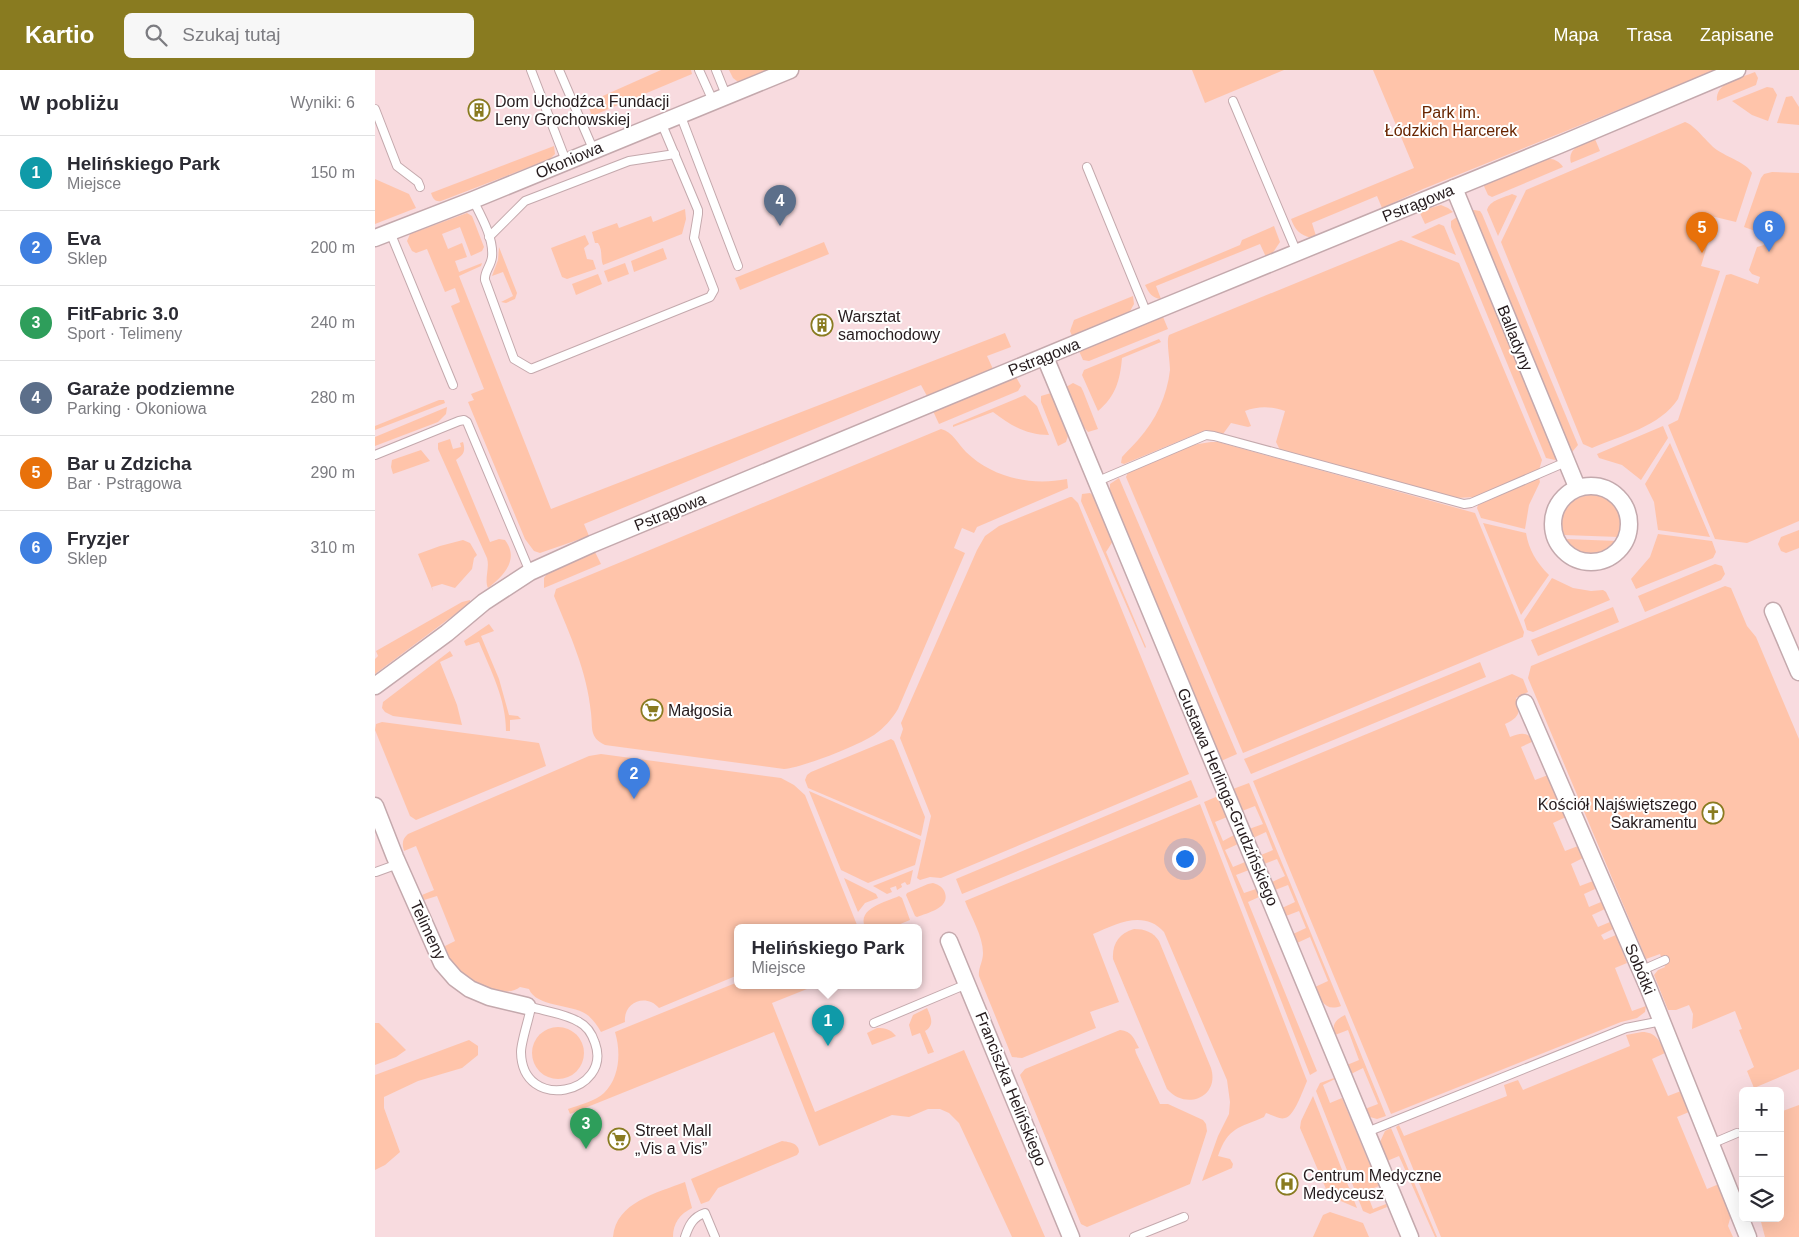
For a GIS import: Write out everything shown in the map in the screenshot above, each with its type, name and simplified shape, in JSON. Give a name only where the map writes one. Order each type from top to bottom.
[{"type":"street","name":"Okoniowa","points":[[375,238],[473,200],[593,149],[790,70]]},
{"type":"street","name":"Pstrągowa","points":[[375,686],[447,634],[484,602],[529,572],[601,540],[1737,70]]},
{"type":"street","name":"Balladyny","points":[[1454,188],[1577,487]]},
{"type":"street","name":"Gustawa Herlinga-Grudzińskiego","points":[[1045,357],[1410,1237]]},
{"type":"street","points":[[1598,486],[1616,495],[1623,502],[1629,519],[1629,533],[1621,550],[1609,559],[1595,562],[1578,560],[1566,553],[1556,537],[1553,523],[1558,503],[1565,495],[1577,487],[1598,486]]},
{"type":"street","points":[[1773,611],[1799,672]]},
{"type":"street","name":"Sobótki","points":[[1525,703],[1662,1021],[1748,1237]]},
{"type":"street","name":"Telimeny","points":[[375,806],[398,864],[442,963],[455,978],[470,989],[489,997],[529,1007]]},
{"type":"street","name":"Franciszka Helińskiego","points":[[949,942],[1071,1237]]},
{"type":"lane","points":[[531,70],[567,161]]},
{"type":"lane","points":[[559,70],[593,149]]},
{"type":"lane","points":[[699,70],[720,98]]},
{"type":"lane","points":[[716,70],[720,98]]},
{"type":"lane","points":[[1233,102],[1297,253]]},
{"type":"lane","points":[[375,109],[397,166],[417,182],[420,187]]},
{"type":"lane","points":[[680,114],[738,266]]},
{"type":"lane","points":[[473,200],[489,237],[492,250],[492,259],[484,276],[485,280],[514,359],[531,369],[710,297],[714,290],[712,282],[694,238],[698,210],[661,122]]},
{"type":"lane","points":[[489,237],[525,201],[629,161],[675,154]]},
{"type":"lane","points":[[1087,167],[1147,314]]},
{"type":"lane","points":[[390,232],[453,385]]},
{"type":"lane","points":[[375,455],[459,421],[464,420],[467,422],[529,572]]},
{"type":"lane","points":[[1098,481],[1206,436],[1214,436],[1464,504],[1471,503],[1567,462]]},
{"type":"lane","points":[[376,872],[398,864]]},
{"type":"lane","points":[[1640,970],[1665,960]]},
{"type":"lane","points":[[874,1022],[967,984]]},
{"type":"lane","points":[[529,1007],[571,1018],[581,1022],[589,1030],[597,1048],[597,1059],[591,1074],[579,1085],[567,1090],[550,1090],[533,1082],[527,1074],[521,1052],[529,1007]]},
{"type":"lane","points":[[1367,1132],[1626,1028],[1662,1021]]},
{"type":"lane","points":[[1711,1144],[1737,1133]]},
{"type":"lane","points":[[685,1237],[689,1226],[696,1216],[705,1213],[715,1237]]},
{"type":"lane","points":[[1134,1237],[1184,1217]]},
{"type":"green space","points":[[661,70],[691,70],[692,74],[592,116],[587,103]]},
{"type":"green space","points":[[729,70],[778,70],[742,85],[733,78]]},
{"type":"green space","points":[[1192,70],[1284,70],[1205,103]]},
{"type":"green space","name":"Park im. Łódzkich Harcerek","points":[[1373,70],[1716,70],[1423,189],[1382,208],[1377,196],[1312,223],[1316,236],[1311,238],[1300,233],[1291,219],[1414,168]]},
{"type":"green space","points":[[1755,72],[1758,78],[1756,85],[1717,101],[1717,95],[1724,85]]},
{"type":"green space","points":[[1767,87],[1773,88],[1777,95],[1768,121],[1752,115],[1732,101]]},
{"type":"green space","points":[[1792,96],[1799,107],[1799,125],[1777,123],[1786,97]]},
{"type":"green space","points":[[1685,122],[1693,127],[1717,150],[1741,163],[1752,173],[1736,222],[1711,216],[1707,226],[1711,233],[1701,266],[1720,271],[1678,399],[1671,408],[1651,423],[1592,448],[1583,444],[1501,242],[1526,190]]},
{"type":"green space","points":[[1595,139],[1600,151],[1571,163],[1571,153],[1577,147]]},
{"type":"green space","points":[[554,146],[555,154],[550,159],[441,201],[433,198],[431,193]]},
{"type":"green space","points":[[1546,159],[1556,160],[1563,167],[1492,197],[1488,195],[1483,184]]},
{"type":"green space","points":[[1772,172],[1799,173],[1799,521],[1747,543],[1715,539],[1668,425],[1678,420],[1726,275],[1731,274],[1758,284],[1760,277],[1752,274],[1749,270],[1757,247],[1764,245],[1767,235],[1744,227],[1761,178],[1764,174]]},
{"type":"green space","points":[[375,179],[409,194],[416,208],[375,224]]},
{"type":"green space","points":[[1512,194],[1517,196],[1498,236],[1487,210],[1494,202]]},
{"type":"green space","points":[[1441,205],[1453,212],[1425,224],[1419,211]]},
{"type":"green space","points":[[685,209],[686,219],[682,234],[603,265],[600,248],[598,243],[595,243],[592,232],[617,223],[619,228],[651,216],[653,222]]},
{"type":"green space","points":[[1471,211],[1480,211],[1482,214],[1578,445],[1572,452]]},
{"type":"green space","points":[[467,213],[472,216],[484,247],[482,251],[471,256],[460,227],[442,234],[448,249],[462,243],[467,257],[455,261],[459,272],[482,263],[481,266],[459,276],[551,509],[1005,333],[1011,347],[987,356],[993,369],[927,396],[921,385],[584,524],[589,536],[540,553],[534,551],[525,539],[468,402],[474,400],[471,394],[484,389],[451,306],[460,302],[455,288],[445,292],[427,249],[416,253],[412,251],[407,241],[410,234]]},
{"type":"green space","points":[[1457,217],[1556,457],[1555,460],[1546,458],[1451,227],[1451,221]]},
{"type":"green space","points":[[1439,224],[1444,226],[1456,255],[1411,237]]},
{"type":"green space","points":[[1274,226],[1280,242],[1272,254],[1266,257],[1260,244],[1156,286],[1161,299],[1151,295],[1145,285],[1240,245],[1242,240]]},
{"type":"green space","points":[[585,235],[589,244],[584,248],[587,259],[593,260],[596,269],[567,279],[562,277],[551,248]]},
{"type":"green space","points":[[1401,240],[1459,263],[1542,460],[1539,470],[1475,497],[1456,498],[1280,450],[1276,442],[1285,411],[1265,407],[1245,411],[1251,426],[1231,423],[1223,434],[1206,430],[1124,464],[1121,463],[1122,457],[1138,440],[1160,407],[1169,380],[1169,335]]},
{"type":"green space","points":[[824,242],[829,254],[740,290],[735,278]]},
{"type":"green space","points":[[499,247],[517,293],[515,299],[506,303],[501,302],[513,296],[503,272],[492,276],[498,260]]},
{"type":"green space","points":[[663,248],[667,259],[634,272],[631,261]]},
{"type":"green space","points":[[625,263],[629,274],[608,282],[604,271]]},
{"type":"green space","points":[[598,274],[602,284],[576,295],[572,284]]},
{"type":"green space","points":[[1133,296],[1134,304],[1129,313],[1072,336],[1070,331],[1074,320]]},
{"type":"green space","points":[[1163,317],[1168,329],[1089,361],[1083,360],[1079,351]]},
{"type":"green space","points":[[1159,339],[1161,342],[1122,358],[1116,387],[1109,399],[1098,411],[1082,375],[1084,370]]},
{"type":"green space","points":[[1016,377],[1021,386],[1018,391],[939,424],[933,411]]},
{"type":"green space","points":[[1073,383],[1081,387],[1098,429],[1088,432],[1083,426],[1066,387]]},
{"type":"green space","points":[[1051,393],[1068,436],[1066,442],[1058,446],[1041,402],[1041,396]]},
{"type":"green space","points":[[1025,395],[1037,406],[1049,435],[1026,431],[993,412],[953,427],[953,425]]},
{"type":"green space","points":[[439,400],[444,400],[445,403],[375,430],[375,426]]},
{"type":"green space","points":[[447,407],[446,414],[438,422],[375,446],[375,437]]},
{"type":"green space","points":[[1663,426],[1668,438],[1641,480],[1622,465],[1599,458],[1597,454]]},
{"type":"green space","points":[[941,429],[949,433],[977,461],[1000,474],[1026,480],[1053,481],[1067,479],[1068,488],[977,527],[974,533],[962,528],[954,548],[965,553],[898,709],[881,729],[866,740],[843,750],[817,760],[784,769],[605,745],[596,739],[593,732],[586,682],[572,639],[554,596],[556,589]]},
{"type":"green space","points":[[450,439],[453,449],[461,447],[460,443],[463,442],[463,453],[456,460],[490,542],[499,539],[505,540],[511,554],[508,567],[504,573],[488,588],[487,558],[438,449],[438,443]]},
{"type":"green space","points":[[1218,442],[1475,513],[1524,632],[1523,637],[1243,753],[1126,477],[1128,472],[1192,445]]},
{"type":"green space","points":[[1670,443],[1710,537],[1658,530],[1654,502],[1645,484]]},
{"type":"green space","points":[[421,450],[430,461],[393,474],[392,460]]},
{"type":"green space","points":[[1119,478],[1237,754],[1221,761],[1110,492],[1110,484]]},
{"type":"green space","points":[[1539,478],[1540,482],[1529,505],[1525,529],[1481,518],[1477,508],[1478,505]]},
{"type":"green space","points":[[1090,493],[1095,497],[1113,541],[1106,552],[1145,648],[1081,501],[1082,494]]},
{"type":"green space","points":[[1595,494],[1609,500],[1618,509],[1621,515],[1619,537],[1564,535],[1562,518],[1568,506],[1579,498]]},
{"type":"green space","points":[[1070,497],[1078,503],[1189,774],[941,878],[930,877],[920,880],[917,878],[931,816],[900,738],[903,729],[901,723],[977,550],[985,536],[999,526]]},
{"type":"green space","points":[[1483,523],[1526,533],[1534,556],[1549,575],[1521,615]]},
{"type":"green space","points":[[1799,530],[1799,548],[1786,553],[1781,551],[1778,544],[1781,537]]},
{"type":"green space","points":[[1658,534],[1712,541],[1716,552],[1713,558],[1636,589],[1631,579],[1650,557]]},
{"type":"green space","points":[[1566,539],[1617,541],[1605,551],[1591,554],[1577,550]]},
{"type":"green space","points":[[463,540],[470,543],[477,555],[474,558],[472,569],[455,588],[442,584],[432,587],[433,591],[418,554]]},
{"type":"green space","points":[[595,552],[601,564],[544,588],[544,578],[549,571]]},
{"type":"green space","points":[[1715,564],[1722,566],[1725,574],[1721,580],[1645,612],[1638,596]]},
{"type":"green space","points":[[1552,578],[1573,588],[1591,591],[1603,590],[1610,600],[1533,632],[1527,630],[1524,620]]},
{"type":"green space","points":[[1725,586],[1731,588],[1747,626],[1756,637],[1799,739],[1799,1069],[1754,1087],[1747,1071],[1754,1067],[1739,1030],[1742,1029],[1735,1011],[1692,1029],[1693,1014],[1689,1005],[1676,1010],[1668,1010],[1654,975],[1658,970],[1665,967],[1660,954],[1646,959],[1528,678],[1531,666]]},
{"type":"green space","points":[[470,600],[470,603],[375,674],[375,659],[378,656],[376,651],[462,602]]},
{"type":"green space","points":[[1613,607],[1619,622],[1538,656],[1531,640]]},
{"type":"green space","points":[[489,624],[494,631],[481,636],[499,679],[509,715],[518,716],[521,719],[510,720],[510,731],[506,731],[501,696],[479,642],[466,646],[464,641]]},
{"type":"green space","points":[[450,651],[453,656],[440,662],[457,705],[462,725],[393,716],[385,712],[382,708],[383,702]]},
{"type":"green space","points":[[1480,662],[1486,677],[1251,774],[1244,759]]},
{"type":"green space","points":[[1512,674],[1523,679],[1528,692],[1516,698],[1519,708],[1518,714],[1513,720],[1505,724],[1510,737],[1526,734],[1534,741],[1521,747],[1535,780],[1548,775],[1566,817],[1553,823],[1565,851],[1578,846],[1583,858],[1571,864],[1580,886],[1593,881],[1595,889],[1584,894],[1589,907],[1601,902],[1605,909],[1592,915],[1598,927],[1610,922],[1613,929],[1601,935],[1604,940],[1616,935],[1627,963],[1615,968],[1632,1011],[1646,1006],[1645,1012],[1637,1018],[1621,1022],[1391,1114],[1253,781]]},
{"type":"green space","points":[[382,722],[539,743],[546,766],[416,820],[410,816],[375,730],[376,724]]},
{"type":"green space","points":[[891,739],[894,741],[925,817],[921,836],[808,788],[805,780],[811,772]]},
{"type":"green space","points":[[601,754],[781,778],[794,785],[805,795],[857,924],[734,924],[734,977],[659,1008],[654,1003],[648,1001],[636,1002],[628,1009],[625,1015],[625,1022],[601,1032],[586,1014],[539,999],[529,989],[520,987],[514,990],[499,991],[474,982],[459,970],[443,947],[455,941],[437,896],[424,900],[422,895],[434,890],[416,846],[404,851],[403,844],[405,838],[408,834],[589,756]]},
{"type":"green space","points":[[1191,780],[1198,797],[962,894],[956,879]]},
{"type":"green space","points":[[1249,783],[1341,1006],[1327,1006],[1319,996],[1315,987],[1328,981],[1310,937],[1297,943],[1293,934],[1306,928],[1299,911],[1286,916],[1282,908],[1295,902],[1288,885],[1275,890],[1272,882],[1285,876],[1277,859],[1264,864],[1261,855],[1273,850],[1266,832],[1253,838],[1249,829],[1263,824],[1255,806],[1242,811],[1233,789]]},
{"type":"green space","points":[[809,791],[921,840],[915,865],[868,883],[841,870]]},
{"type":"green space","points":[[1218,796],[1227,817],[1215,822],[1223,841],[1234,835],[1238,844],[1225,850],[1233,867],[1245,862],[1249,870],[1236,875],[1244,893],[1256,889],[1259,897],[1248,902],[1317,1071],[1310,1075],[1204,802]]},
{"type":"green space","points":[[1200,804],[1307,1081],[1298,1102],[1292,1113],[1288,1116],[1281,1118],[1266,1113],[1264,1117],[1230,1134],[1218,1156],[1230,1159],[1233,1164],[1232,1168],[1202,1181],[1218,1136],[1229,1114],[1230,1102],[1227,1080],[1164,932],[1148,921],[1139,920],[1120,923],[1093,934],[1119,1002],[1090,1012],[1096,1028],[1022,1058],[1012,1057],[979,976],[983,956],[982,947],[979,933],[965,901]]},
{"type":"green space","points":[[913,870],[910,884],[907,885],[905,882],[897,890],[896,886],[890,888],[892,892],[887,894],[873,886]]},
{"type":"green space","points":[[844,878],[876,894],[878,898],[865,903],[858,912]]},
{"type":"green space","points":[[933,883],[941,886],[944,891],[946,898],[944,903],[932,912],[915,916],[906,895],[907,893]]},
{"type":"green space","points":[[899,896],[902,898],[910,920],[900,924],[865,924],[865,915],[880,903]]},
{"type":"green space","points":[[1134,929],[1148,932],[1159,941],[1211,1068],[1211,1087],[1199,1098],[1192,1100],[1183,1099],[1175,1096],[1167,1089],[1113,959],[1117,940],[1124,933]]},
{"type":"green space","points":[[734,984],[734,989],[807,989],[772,1003],[815,1112],[964,1050],[1045,1237],[1012,1237],[959,1123],[949,1113],[940,1109],[928,1109],[909,1117],[892,1115],[819,1146],[774,1032],[570,1114],[568,1109],[601,1096],[613,1080],[618,1064],[615,1032]]},
{"type":"green space","points":[[927,1008],[931,1023],[925,1031],[934,1052],[928,1054],[920,1033],[912,1036],[909,1025],[913,1015]]},
{"type":"green space","points":[[1345,1015],[1386,1116],[1377,1119],[1370,1117],[1365,1109],[1378,1104],[1363,1068],[1351,1074],[1347,1065],[1359,1060],[1348,1030],[1335,1035],[1335,1023]]},
{"type":"green space","points":[[375,1023],[379,1023],[406,1050],[396,1057],[375,1065]]},
{"type":"green space","points":[[553,1027],[563,1027],[573,1031],[580,1038],[584,1053],[580,1068],[573,1075],[563,1079],[553,1079],[543,1075],[536,1068],[532,1058],[532,1048],[536,1038],[543,1031]]},
{"type":"green space","points":[[877,1028],[888,1029],[896,1036],[872,1045],[867,1033]]},
{"type":"green space","points":[[1120,1030],[1130,1034],[1136,1042],[1139,1048],[1135,1049],[1136,1053],[1160,1104],[1168,1104],[1203,1120],[1207,1131],[1190,1184],[1087,1227],[1081,1224],[1020,1075],[1025,1069]]},
{"type":"green space","points":[[1642,1032],[1654,1035],[1665,1053],[1652,1059],[1668,1096],[1681,1091],[1689,1112],[1677,1117],[1707,1189],[1719,1184],[1731,1215],[1728,1226],[1733,1237],[1441,1237],[1396,1127],[1399,1125],[1404,1136],[1507,1096],[1504,1085],[1518,1080],[1523,1090],[1630,1046],[1626,1035]]},
{"type":"green space","points":[[469,1040],[478,1046],[478,1055],[462,1068],[418,1081],[384,1097],[384,1108],[400,1152],[385,1165],[375,1170],[375,1075]]},
{"type":"green space","points":[[1334,1078],[1323,1085],[1330,1103],[1342,1098],[1379,1186],[1366,1191],[1373,1209],[1386,1204],[1387,1207],[1370,1214],[1363,1211],[1316,1091],[1320,1083]]},
{"type":"green space","points":[[1313,1096],[1357,1208],[1329,1196],[1300,1128],[1301,1121]]},
{"type":"green space","points":[[1799,1105],[1799,1237],[1765,1237],[1761,1222],[1784,1222],[1784,1111]]},
{"type":"green space","points":[[1391,1128],[1437,1237],[1435,1237],[1399,1156],[1387,1161],[1380,1142],[1385,1131]]},
{"type":"green space","points":[[782,1141],[795,1145],[799,1149],[797,1155],[718,1188],[709,1201],[701,1204],[691,1179]]},
{"type":"green space","points":[[685,1182],[692,1208],[678,1220],[674,1227],[673,1237],[613,1237],[616,1225],[630,1207],[651,1195]]},
{"type":"green space","points":[[1330,1212],[1363,1223],[1369,1237],[1313,1237],[1323,1215]]},
{"type":"place","name":"Dom Uchodźca Fundacji Leny Grochowskiej","points":[[479,110]]},
{"type":"place","name":"Garaże podziemne","points":[[780,226]]},
{"type":"place","name":"Fryzjer","points":[[1769,252]]},
{"type":"place","name":"Bar u Zdzicha","points":[[1702,253]]},
{"type":"place","name":"Warsztat samochodowy","points":[[822,325]]},
{"type":"place","name":"Małgosia","points":[[652,710]]},
{"type":"place","name":"Eva","points":[[634,799]]},
{"type":"place","name":"Kościół Najświętszego Sakramentu","points":[[1713,813]]},
{"type":"place","name":"Helińskiego Park","points":[[828,1046]]},
{"type":"place","name":"Street Mall „Vis a Vis”","points":[[619,1139]]},
{"type":"place","name":"FitFabric 3.0","points":[[586,1149]]},
{"type":"place","name":"Centrum Medyczne Medyceusz","points":[[1287,1184]]}]
